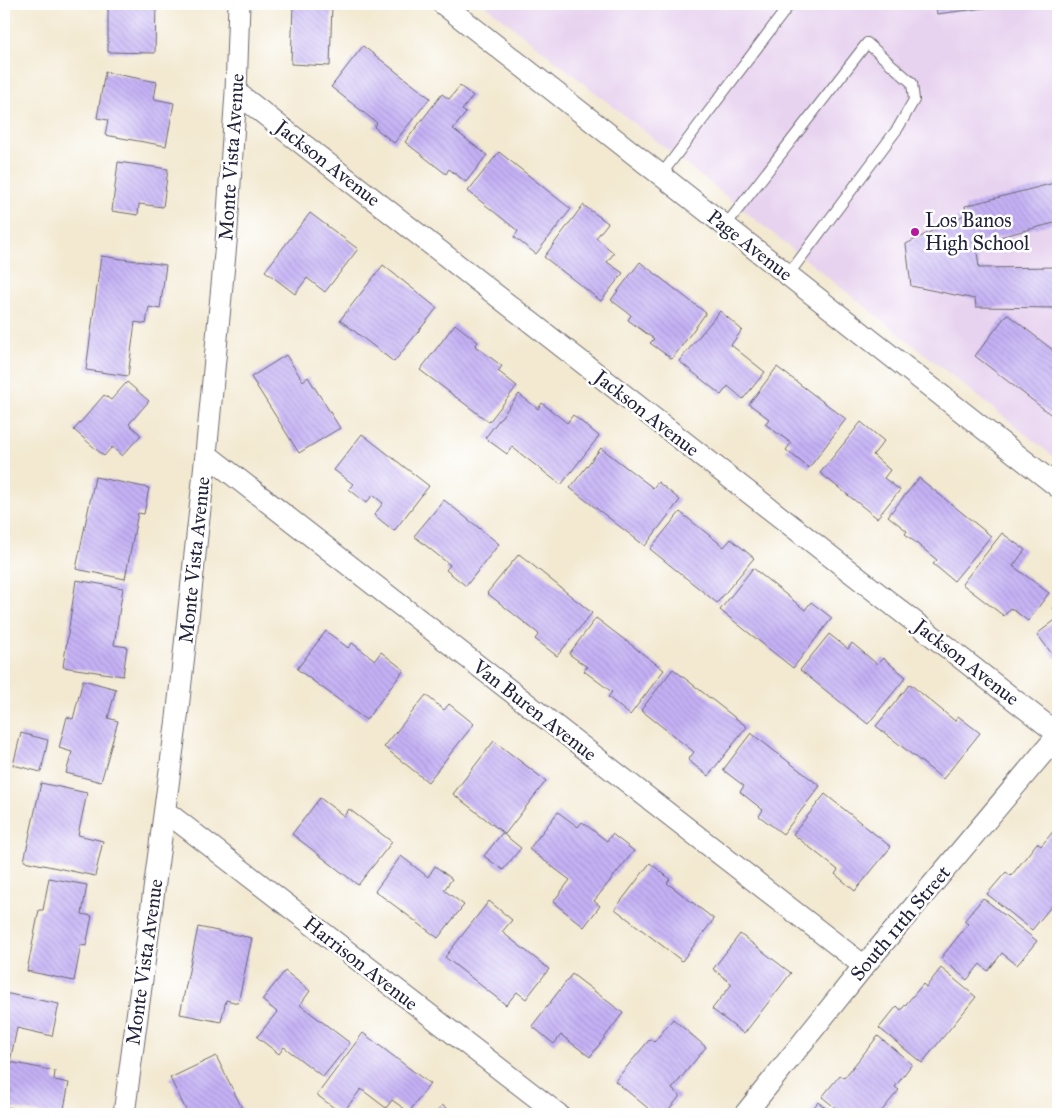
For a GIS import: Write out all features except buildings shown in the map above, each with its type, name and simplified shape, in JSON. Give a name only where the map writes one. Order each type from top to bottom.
[{"type":"street","name":"Monte Vista Avenue","points":[[124,1114],[177,718],[206,454],[226,243],[240,4]]},
{"type":"street","name":"Page Avenue","points":[[443,4],[1058,487]]},
{"type":"street","name":"Jackson Avenue","points":[[236,92],[1058,734]]},
{"type":"street","name":"Van Buren Avenue","points":[[206,454],[864,966]]},
{"type":"street","name":"South 11th Street","points":[[745,1114],[864,966],[1058,734]]},
{"type":"street","name":"Harrison Avenue","points":[[165,811],[558,1114]]},
{"type":"lane","points":[[660,175],[790,4]]},
{"type":"lane","points":[[725,226],[867,43],[912,83],[914,100],[898,128],[788,275]]},
{"type":"shaded area","name":"Los Banos High School","points":[[484,4],[1058,4],[1058,460]]},
{"type":"place","name":"Los Banos High School","points":[[915,232]]}]
